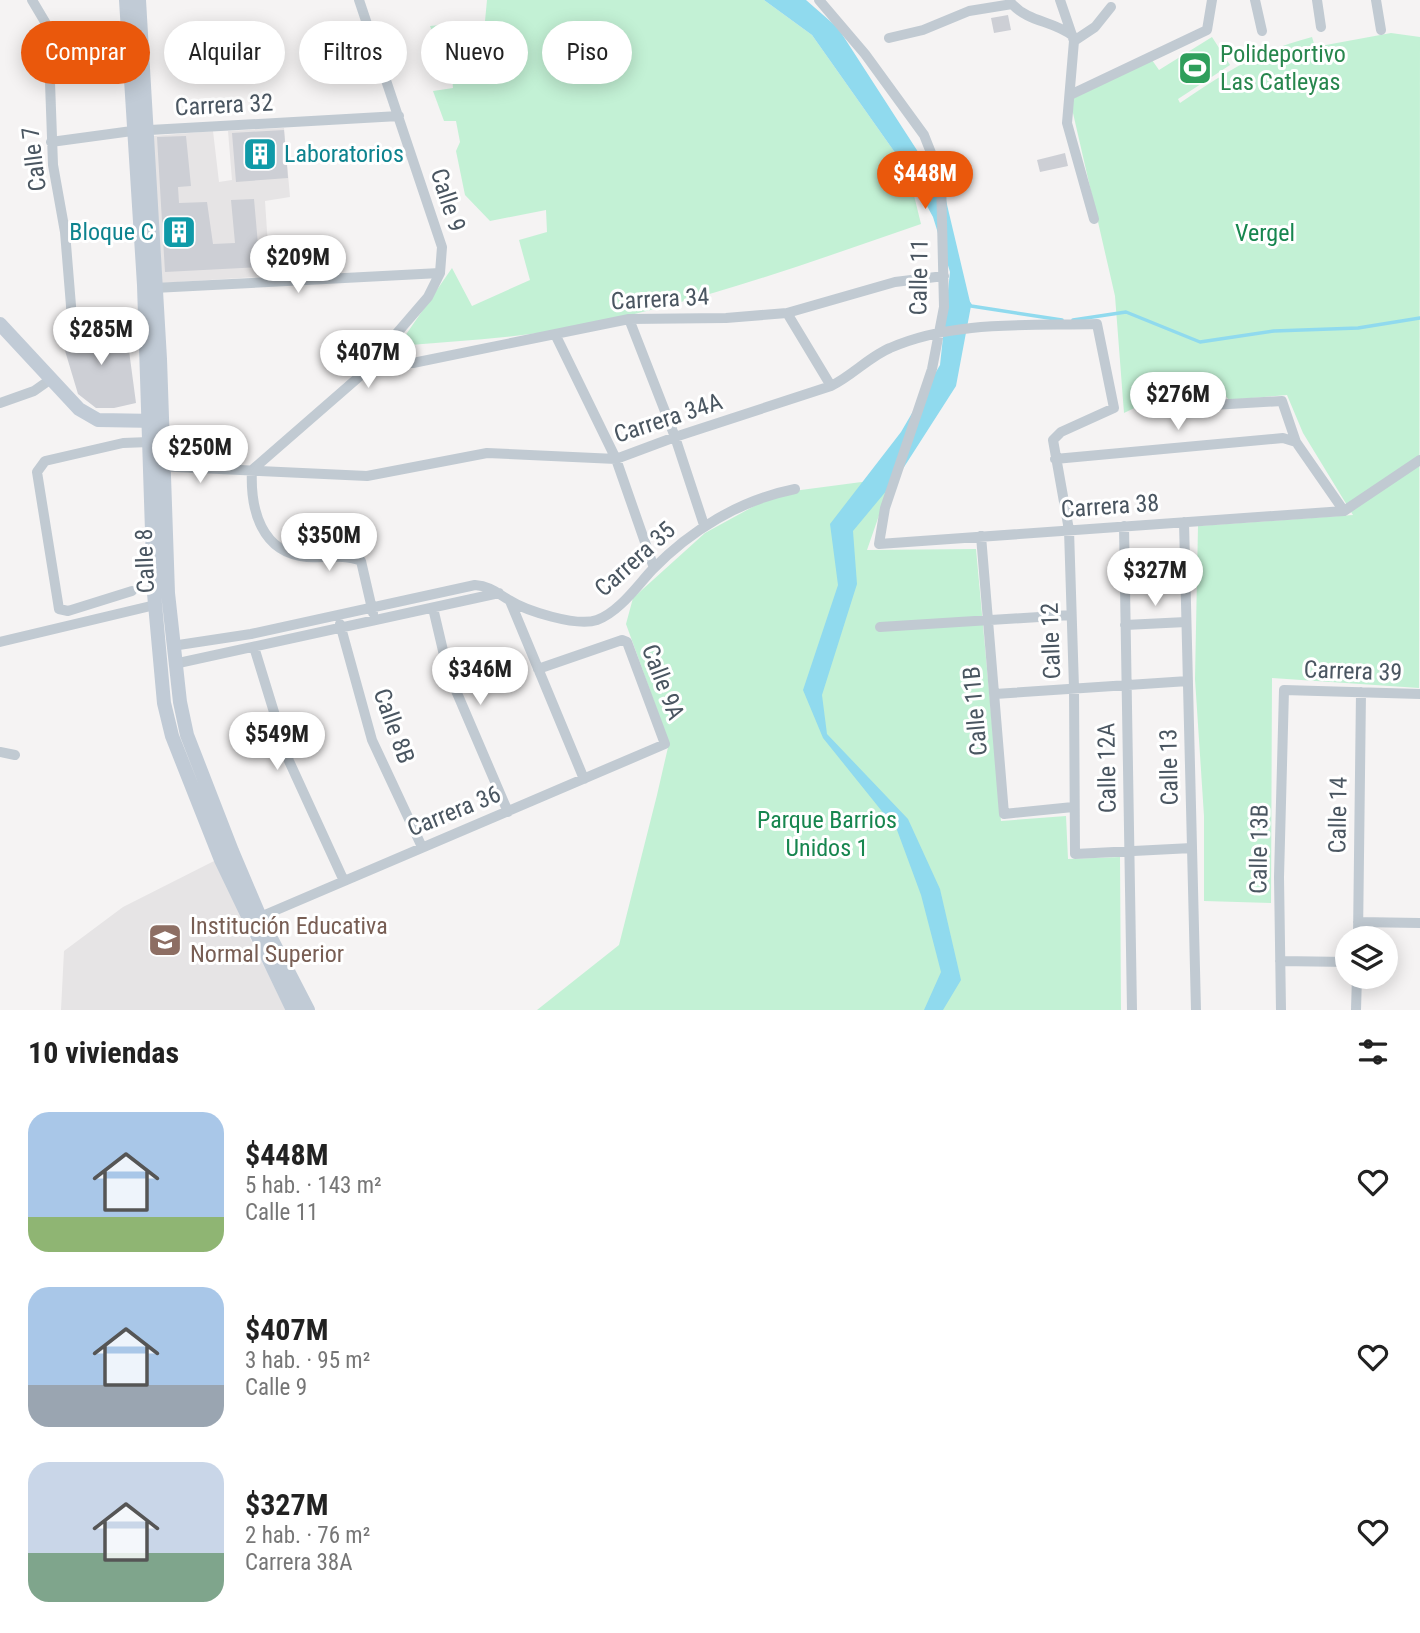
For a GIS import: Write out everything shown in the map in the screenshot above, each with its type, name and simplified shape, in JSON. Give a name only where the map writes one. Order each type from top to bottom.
[{"type":"main road","name":"Calle 8","points":[[127,0],[154,288],[156,420],[149,442],[158,466],[155,605],[164,703],[172,736],[220,860],[293,1010]]},
{"type":"main road","name":"Calle 8","points":[[139,0],[138,131],[158,466],[174,664],[187,735],[260,917],[308,1010]]},
{"type":"main road","points":[[0,324],[79,409],[98,420],[156,420]]},
{"type":"street","name":"Calle 7","points":[[32,0],[48,27],[51,142],[65,232],[72,318]]},
{"type":"street","name":"Calle 9","points":[[359,0],[442,247],[440,273]]},
{"type":"street","name":"Calle 11","points":[[819,0],[865,54],[924,135],[941,178],[944,307],[940,332],[932,369],[885,508],[880,544]]},
{"type":"street","points":[[1060,0],[1074,39],[1067,122],[1094,219]]},
{"type":"street","points":[[1070,96],[1207,30],[1212,0]]},
{"type":"street","points":[[1255,0],[1262,31]]},
{"type":"street","points":[[1317,0],[1321,27]]},
{"type":"street","points":[[1376,0],[1381,30]]},
{"type":"street","points":[[889,38],[923,30],[969,10],[1012,4],[1024,16],[1062,28],[1074,39]]},
{"type":"street","points":[[1074,39],[1095,27],[1111,8]]},
{"type":"street","name":"Carrera 32","points":[[51,142],[138,131],[399,116]]},
{"type":"street","points":[[154,288],[440,273],[428,297],[360,376],[252,471],[251,499],[259,521],[279,550],[304,557],[354,558],[361,561],[374,621]]},
{"type":"street","name":"Carrera 34","points":[[380,353],[397,362],[412,363],[629,319],[726,318],[788,313],[895,282],[944,276]]},
{"type":"street","points":[[788,313],[831,386]]},
{"type":"street","points":[[629,319],[675,437],[704,526]]},
{"type":"street","name":"Carrera 34A","points":[[158,466],[367,476],[487,453],[576,460],[616,459],[831,386],[850,376],[886,349],[940,332],[1097,324],[1114,408],[1061,432]]},
{"type":"street","points":[[555,334],[616,459],[654,568]]},
{"type":"street","points":[[0,403],[34,391],[51,379]]},
{"type":"street","points":[[1161,408],[1276,400],[1285,405],[1296,442],[1344,511],[1420,460]]},
{"type":"street","name":"Calle 12","points":[[1061,432],[1053,440],[1069,530],[1075,854],[1129,851]]},
{"type":"street","points":[[1055,459],[1283,438],[1296,442]]},
{"type":"street","points":[[132,591],[68,611],[59,609],[37,472],[45,461],[123,443],[149,442]]},
{"type":"street","name":"Carrera 35","points":[[172,646],[251,634],[475,585],[488,586],[510,601],[534,611],[568,620],[596,621],[628,597],[654,568],[704,526],[765,495],[794,489]]},
{"type":"street","name":"Carrera 38","points":[[880,544],[1344,511]]},
{"type":"street","name":"Calle 13","points":[[1184,522],[1196,1010]]},
{"type":"street","name":"Calle 12A","points":[[1124,526],[1132,1010]]},
{"type":"street","name":"Calle 11B","points":[[981,536],[1004,814],[1073,807]]},
{"type":"street","points":[[174,664],[499,593]]},
{"type":"street","points":[[510,601],[584,779]]},
{"type":"street","points":[[0,642],[155,605]]},
{"type":"street","points":[[433,608],[448,672],[508,812]]},
{"type":"street","name":"Calle 8B","points":[[339,615],[372,740],[422,847]]},
{"type":"street","points":[[880,628],[1071,615]]},
{"type":"street","points":[[1125,625],[1186,622]]},
{"type":"street","name":"Calle 9A","points":[[538,669],[622,640],[626,642],[664,744]]},
{"type":"street","points":[[254,647],[289,761],[344,881]]},
{"type":"street","points":[[995,694],[1188,681]]},
{"type":"street","name":"Carrera 39","points":[[1284,690],[1420,694]]},
{"type":"street","name":"Calle 13B","points":[[1281,1010],[1279,877],[1284,690]]},
{"type":"street","name":"Calle 14","points":[[1358,926],[1361,692]]},
{"type":"street","name":"Carrera 36","points":[[260,917],[664,744]]},
{"type":"street","points":[[0,752],[15,755]]},
{"type":"street","points":[[1129,851],[1192,848]]},
{"type":"street","points":[[1358,922],[1420,923]]},
{"type":"street","points":[[1280,961],[1335,962]]},
{"type":"street","points":[[1356,1010],[1357,989]]},
{"type":"shaded area","points":[[284,128],[290,197],[265,201],[270,276],[162,283],[153,136],[213,131],[219,182],[232,180],[228,131]]},
{"type":"shaded area","name":"Institución Educativa Normal Superior","points":[[218,859],[246,930],[286,1010],[61,1010],[64,951],[123,907]]},
{"type":"green space","points":[[487,0],[764,0],[812,35],[908,171],[921,224],[696,298],[604,321],[498,338],[398,346],[452,268],[472,306],[530,280],[519,240],[547,232],[546,210],[490,221],[465,195],[456,151],[460,142],[456,121],[444,121],[433,91],[453,88],[453,84],[528,84],[528,21],[485,21]]},
{"type":"green space","name":"Vergel","points":[[1391,33],[1420,37],[1419,688],[1272,678],[1271,903],[1204,901],[1204,816],[1195,679],[1198,526],[1353,515],[1303,433],[1287,395],[1229,400],[1213,380],[1152,385],[1153,399],[1124,413],[1115,296],[1070,100],[1152,60],[1159,70],[1212,37],[1230,65],[1178,99],[1180,103],[1243,64],[1293,43],[1312,37],[1315,47]]},
{"type":"green space","name":"Parque Barrios Unidos 1","points":[[892,478],[867,550],[976,549],[1001,821],[1066,816],[1068,859],[1120,857],[1121,1010],[537,1010],[619,945],[657,795],[669,743],[626,624],[633,598],[705,533],[778,493]]},
{"type":"water","points":[[764,0],[806,0],[838,28],[944,192],[971,306],[956,386],[897,478],[853,531],[857,584],[822,695],[827,734],[908,819],[940,889],[961,980],[943,1010],[924,1010],[941,972],[921,895],[897,830],[823,738],[803,690],[838,585],[830,524],[901,432],[940,365],[950,272],[933,217],[908,171],[812,35]]},
{"type":"building","points":[[1008,15],[1011,30],[994,33],[991,18]]},
{"type":"building","name":"Laboratorios","points":[[284,130],[288,178],[236,182],[232,133]]},
{"type":"building","points":[[186,136],[191,186],[178,187],[179,203],[207,202],[213,244],[235,243],[231,200],[254,199],[260,267],[165,272],[157,137]]},
{"type":"building","points":[[1065,153],[1068,166],[1040,172],[1037,160]]},
{"type":"building","points":[[126,328],[136,403],[114,408],[96,408],[78,394],[60,334]]},
{"type":"waterway","points":[[968,302],[971,306],[1062,320]]},
{"type":"waterway","points":[[1073,320],[1126,312],[1200,342],[1274,331],[1358,328],[1420,318]]},
{"type":"place","name":"Polideportivo Las Catleyas","points":[[1195,68]]},
{"type":"place","name":"Laboratorios","points":[[260,154]]},
{"type":"place","name":"Bloque C","points":[[179,232]]},
{"type":"place","name":"Institución Educativa Normal Superior","points":[[165,940]]}]
